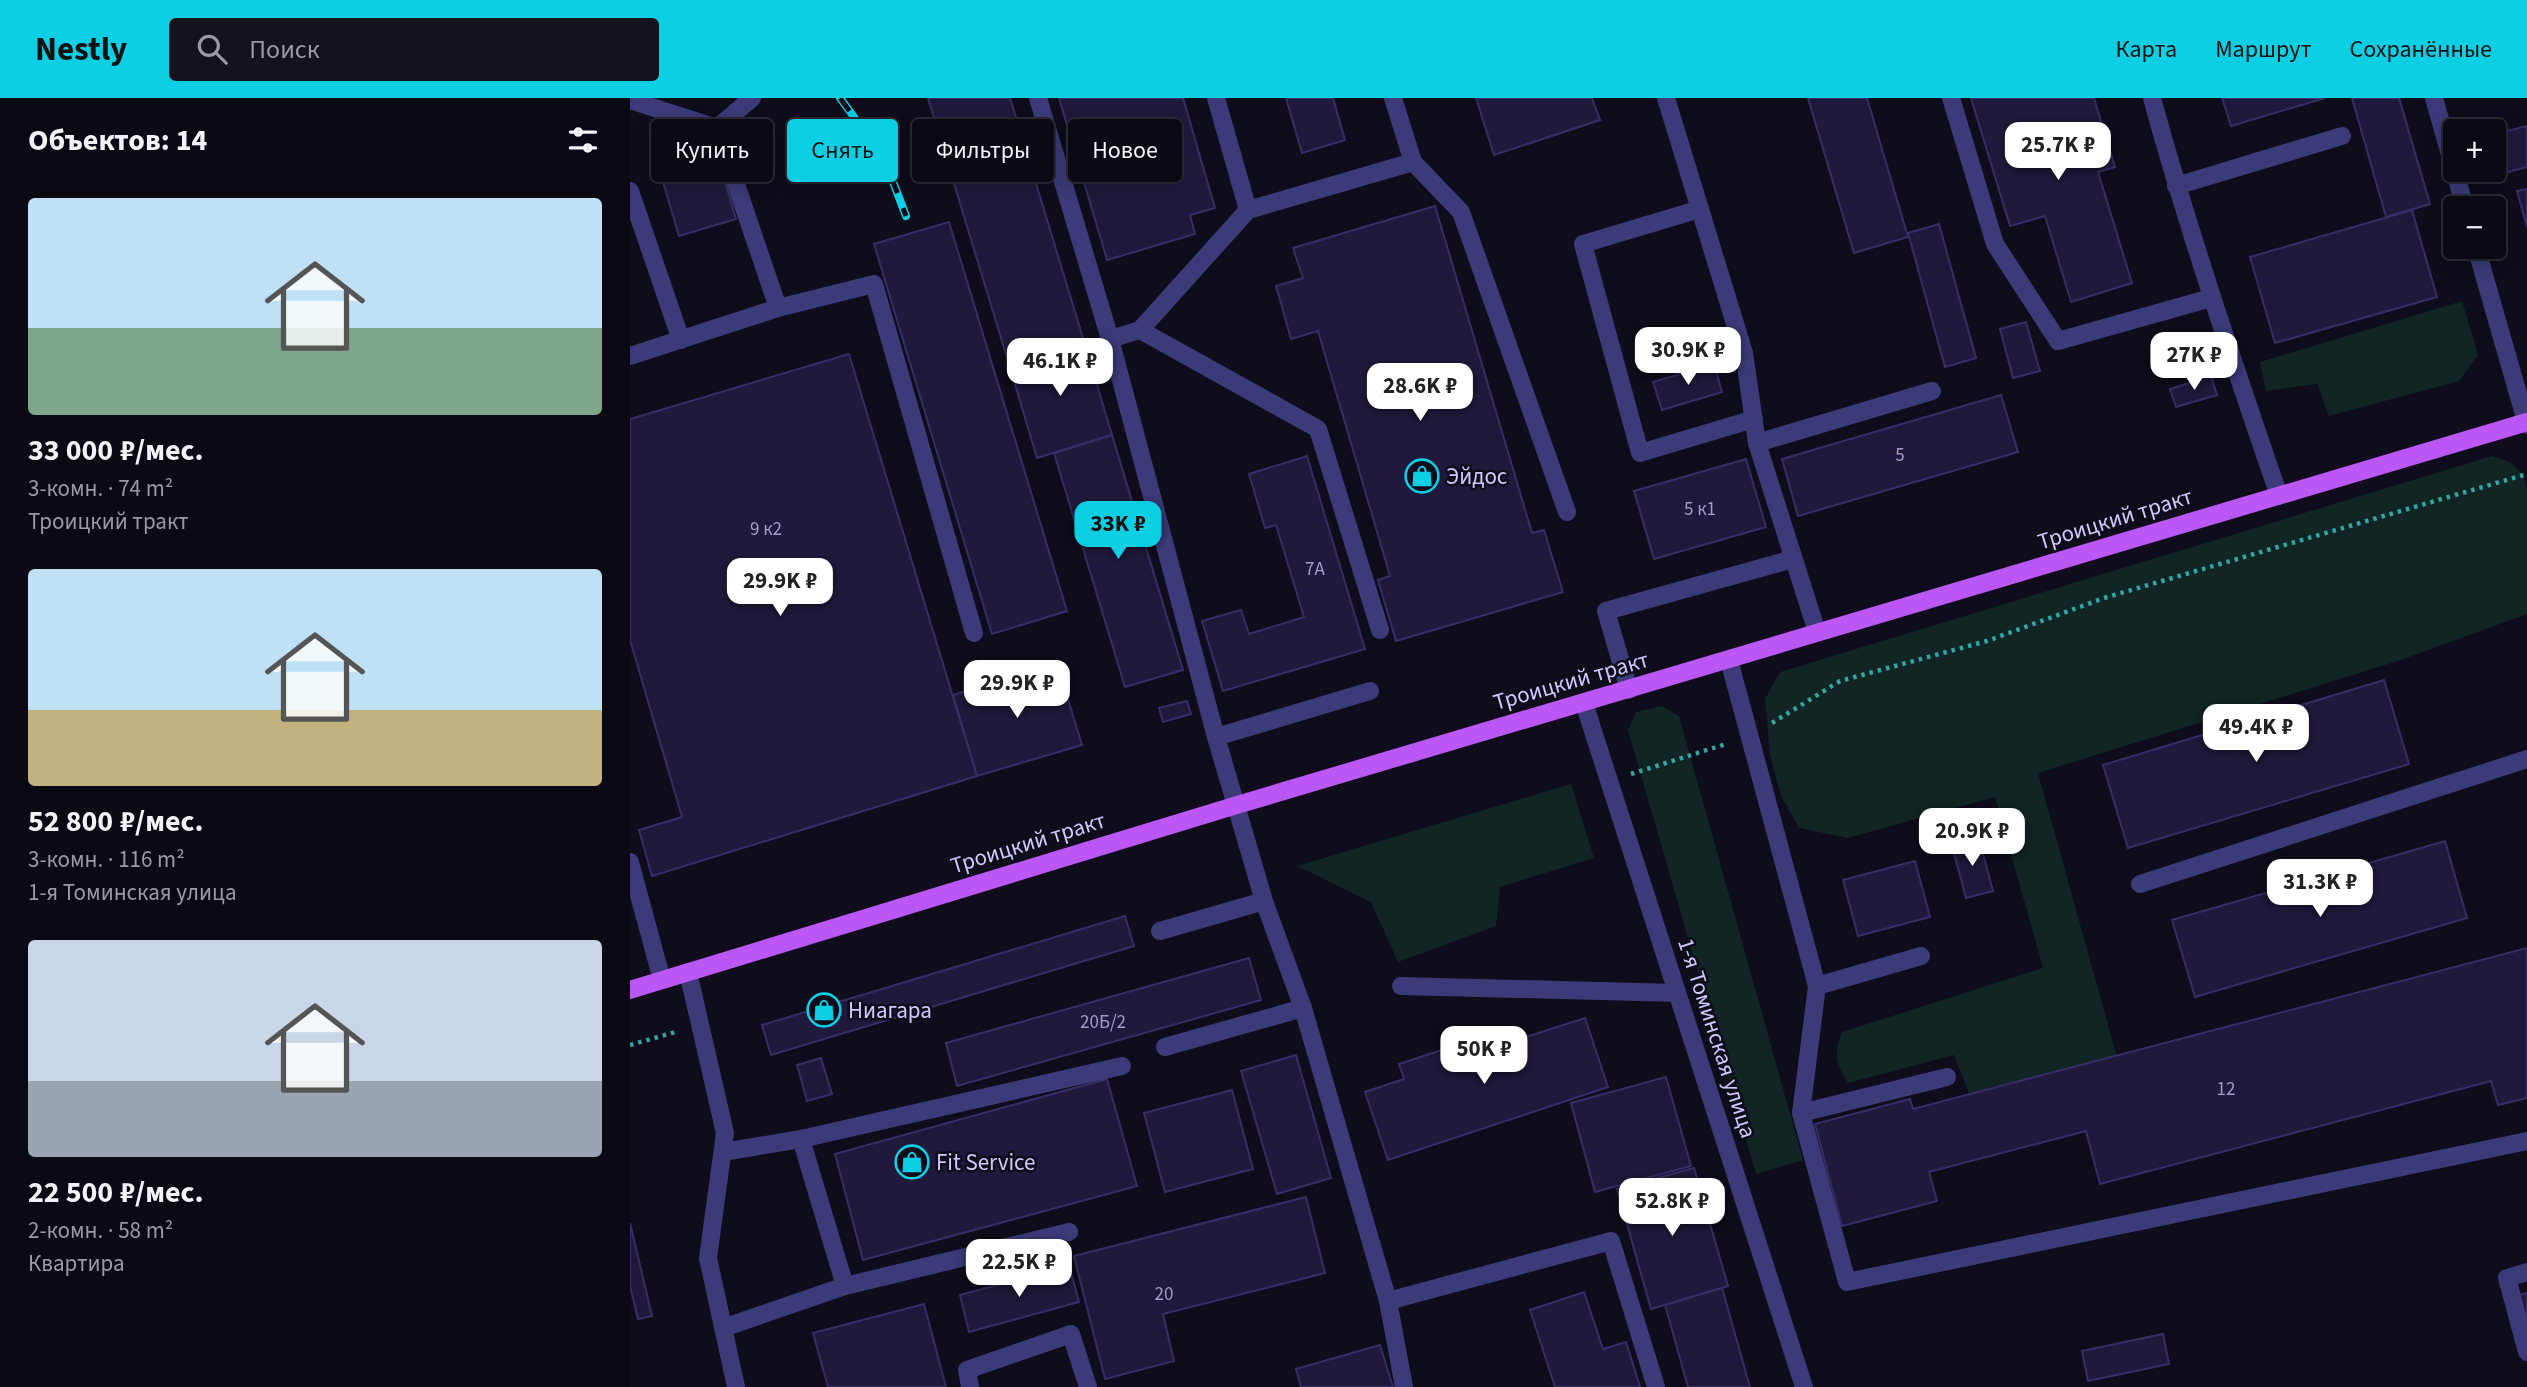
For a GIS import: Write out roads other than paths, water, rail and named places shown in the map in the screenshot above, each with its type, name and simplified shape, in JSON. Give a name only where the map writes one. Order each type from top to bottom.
[{"type":"main road","name":"Троицкий тракт","points":[[630,990],[1237,805],[2527,423]]},
{"type":"street","points":[[728,119],[752,98]]},
{"type":"street","points":[[1038,98],[1110,339],[1216,737],[1264,901],[1303,1008],[1388,1301],[1404,1387]]},
{"type":"street","points":[[1216,98],[1248,210]]},
{"type":"street","points":[[1393,98],[1413,162],[1461,212],[1567,512]]},
{"type":"street","points":[[1666,98],[1744,353],[1758,443],[1816,632]]},
{"type":"street","points":[[1951,98],[1994,244],[2058,341],[2211,298]]},
{"type":"street","points":[[2152,98],[2211,298],[2279,496]]},
{"type":"street","points":[[2434,98],[2462,196]]},
{"type":"street","points":[[630,100],[689,119]]},
{"type":"street","points":[[2176,186],[2342,136]]},
{"type":"street","points":[[1110,339],[1140,330],[1248,210],[1413,162]]},
{"type":"street","points":[[735,182],[778,308]]},
{"type":"street","points":[[630,191],[681,340]]},
{"type":"street","points":[[1700,209],[1583,244],[1640,453],[1754,419]]},
{"type":"street","points":[[2479,259],[2527,423]]},
{"type":"street","points":[[630,356],[778,308],[874,284],[974,633]]},
{"type":"street","points":[[1140,330],[1318,429],[1380,629]]},
{"type":"street","points":[[1758,443],[1932,391]]},
{"type":"street","points":[[1629,690],[1606,611],[1793,559]]},
{"type":"street","points":[[1729,660],[1817,986],[1801,1113],[1847,1282],[2527,1141]]},
{"type":"street","points":[[1216,737],[1370,691]]},
{"type":"street","name":"1-я Томинская улица","points":[[1584,703],[1804,1387]]},
{"type":"street","points":[[2140,884],[2527,759]]},
{"type":"street","points":[[630,862],[662,980]]},
{"type":"street","points":[[1160,931],[1264,901]]},
{"type":"street","points":[[1817,986],[1921,956]]},
{"type":"street","points":[[688,972],[725,1133],[708,1258],[736,1387]]},
{"type":"street","points":[[1401,986],[1677,993]]},
{"type":"street","points":[[1165,1047],[1303,1008]]},
{"type":"street","points":[[723,1152],[801,1139],[1122,1066]]},
{"type":"street","points":[[1801,1113],[1947,1077]]},
{"type":"street","points":[[801,1139],[845,1286]]},
{"type":"street","points":[[723,1328],[845,1286],[1069,1232]]},
{"type":"street","points":[[1388,1301],[1611,1241],[1656,1387]]},
{"type":"street","points":[[2527,1272],[2507,1278],[2527,1352]]},
{"type":"street","points":[[970,1387],[967,1370],[1072,1334],[1087,1387]]},
{"type":"railway","points":[[840,98],[884,158],[906,216]]},
{"type":"place","name":"Эйдос","points":[[1422,476]]},
{"type":"place","name":"Ниагара","points":[[824,1010]]},
{"type":"place","name":"Fit Service","points":[[912,1162]]}]
